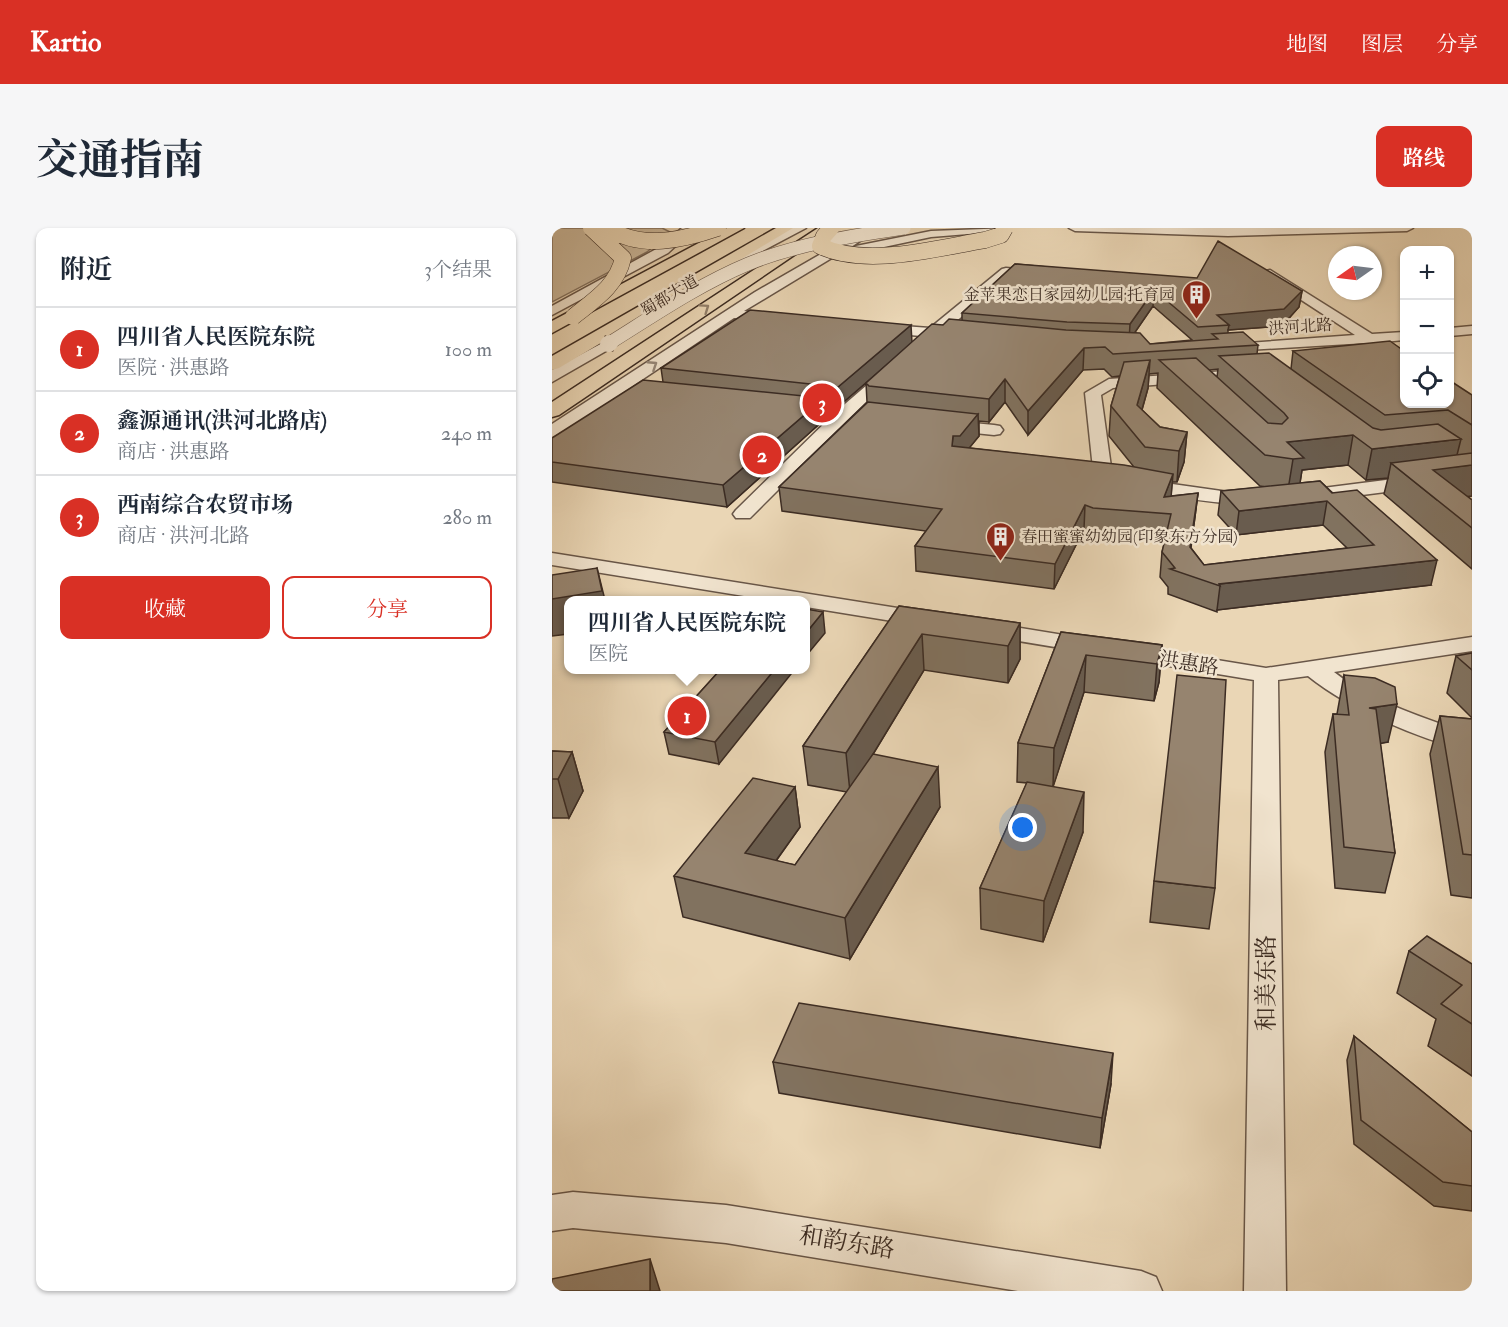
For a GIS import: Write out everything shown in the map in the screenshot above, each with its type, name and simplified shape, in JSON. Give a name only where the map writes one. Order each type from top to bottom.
[{"type":"main road","points":[[573,317],[613,283],[622,266],[623,258],[591,228]]},
{"type":"main road","points":[[608,228],[614,234],[646,240],[686,238],[718,228]]},
{"type":"main road","points":[[552,328],[737,228]]},
{"type":"main road","name":"蜀都大道","points":[[552,365],[766,228]]},
{"type":"main road","name":"蜀都大道","points":[[552,348],[704,268],[786,228]]},
{"type":"main road","points":[[829,228],[820,246],[824,250],[852,255],[874,255],[985,240],[1000,235],[1005,228]]},
{"type":"main road","points":[[552,411],[660,340],[763,268],[829,228]]},
{"type":"street","points":[[552,365],[710,274],[800,228]]},
{"type":"street","points":[[552,432],[731,314],[874,228]]},
{"type":"street","points":[[552,377],[681,299],[749,264],[808,245],[904,228]]},
{"type":"street","points":[[819,260],[898,239],[1005,228]]},
{"type":"street","points":[[1075,228],[1206,232],[1320,232],[1407,228]]},
{"type":"street","points":[[552,311],[664,250],[683,230]]},
{"type":"street","points":[[1206,232],[1225,245]]},
{"type":"street","points":[[1254,264],[1400,358]]},
{"type":"street","points":[[743,514],[844,414],[933,333],[1006,272],[1052,275]]},
{"type":"street","points":[[731,314],[791,320]]},
{"type":"street","points":[[862,327],[977,337]]},
{"type":"street","points":[[1454,332],[1472,330]]},
{"type":"street","name":"洪河北路","points":[[1201,350],[1400,336]]},
{"type":"street","points":[[1269,373],[1109,384],[1093,393],[1102,469],[1115,477],[1134,484],[1261,502],[1273,500]]},
{"type":"street","points":[[1197,377],[1213,393]]},
{"type":"street","points":[[617,389],[641,392]]},
{"type":"street","points":[[820,412],[867,417]]},
{"type":"street","points":[[925,423],[994,430]]},
{"type":"street","points":[[1454,458],[1472,473]]},
{"type":"street","points":[[1296,498],[1472,473]]},
{"type":"street","name":"洪惠路","points":[[552,559],[781,596]]},
{"type":"street","name":"洪惠路","points":[[810,601],[1266,675],[1472,644]]},
{"type":"street","points":[[1313,668],[1327,680],[1386,710],[1472,744]]},
{"type":"street","name":"和美东路","points":[[1265,1291],[1266,675]]},
{"type":"street","name":"和韵东路","points":[[552,1213],[573,1210],[726,1224],[1141,1291]]},
{"type":"shaded area","points":[[552,228],[662,228],[670,232],[647,252],[552,302]]},
{"type":"building","points":[[1218,241],[1302,291],[1284,309],[1217,315],[1229,325],[1198,327],[1154,290],[1130,324],[1067,322],[962,313],[1015,264],[1197,278]]},
{"type":"building","points":[[750,310],[911,325],[838,387],[661,368]]},
{"type":"building","points":[[949,319],[1066,330],[1140,333],[1150,344],[1218,339],[1212,334],[1243,332],[1258,345],[1113,354],[1105,347],[1084,348],[1028,411],[1005,379],[989,399],[869,386],[866,383],[932,324],[943,325]]},
{"type":"building","points":[[1390,341],[1400,348],[1400,408],[1454,408],[1454,383],[1472,395],[1472,425],[1448,410],[1385,415],[1293,351]]},
{"type":"building","points":[[1269,353],[1373,428],[1381,430],[1438,424],[1461,439],[1372,449],[1353,435],[1287,442],[1304,458],[1293,459],[1265,455],[1159,360],[1196,358],[1268,423],[1282,424],[1288,418],[1284,413],[1219,356]]},
{"type":"building","points":[[1150,360],[1137,405],[1160,427],[1187,432],[1179,451],[1145,447],[1111,406],[1124,362]]},
{"type":"building","points":[[643,380],[824,398],[723,485],[552,462],[552,438]]},
{"type":"building","points":[[868,402],[978,414],[960,436],[953,436],[952,446],[1124,465],[1173,474],[1164,497],[1198,493],[1190,547],[1204,565],[1374,545],[1327,501],[1239,511],[1221,491],[1320,481],[1332,493],[1357,490],[1437,560],[1219,584],[1220,586],[1170,569],[1175,568],[1162,552],[1171,514],[1093,508],[1085,505],[1055,564],[915,546],[942,509],[779,487]]},
{"type":"building","points":[[1472,453],[1472,465],[1433,470],[1472,500],[1472,528],[1391,463]]},
{"type":"building","points":[[597,568],[602,591],[552,599],[552,575]]},
{"type":"building","points":[[899,606],[1020,623],[1008,646],[922,634],[846,753],[803,746]]},
{"type":"building","points":[[810,610],[823,612],[810,628]]},
{"type":"building","points":[[1061,632],[1162,645],[1157,664],[1086,655],[1054,748],[1018,743]]},
{"type":"building","points":[[1472,653],[1472,670],[1456,656]]},
{"type":"building","points":[[716,674],[771,674],[715,742],[664,732]]},
{"type":"building","points":[[1177,675],[1226,680],[1215,888],[1154,881]]},
{"type":"building","points":[[1344,675],[1375,678],[1395,687],[1397,704],[1369,708],[1376,709],[1395,853],[1344,847],[1333,714],[1349,715]]},
{"type":"building","points":[[1440,716],[1472,719],[1472,855],[1463,854]]},
{"type":"building","points":[[552,751],[572,752],[558,779],[552,779]]},
{"type":"building","points":[[873,754],[938,767],[845,918],[674,876],[753,778],[795,787],[745,853],[795,865]]},
{"type":"building","points":[[1027,782],[1084,792],[1044,901],[980,888]]},
{"type":"building","points":[[1427,936],[1472,964],[1472,1024],[1441,1004],[1462,985],[1409,951]]},
{"type":"building","points":[[799,1003],[1113,1053],[1102,1118],[773,1062]]},
{"type":"building","points":[[1354,1036],[1472,1132],[1472,1186],[1443,1182],[1361,1120]]},
{"type":"building","points":[[650,1259],[650,1291],[552,1291],[552,1279]]},
{"type":"place","name":"金苹果恋日家园幼儿园·托育园","points":[[1196,320]]},
{"type":"place","name":"西南综合农贸市场","points":[[822,403]]},
{"type":"place","name":"鑫源通讯(洪河北路店)","points":[[762,455]]},
{"type":"place","name":"春田蜜蜜幼幼园(印象东方分园)","points":[[1000,562]]},
{"type":"place","name":"四川省人民医院东院","points":[[687,716]]}]
